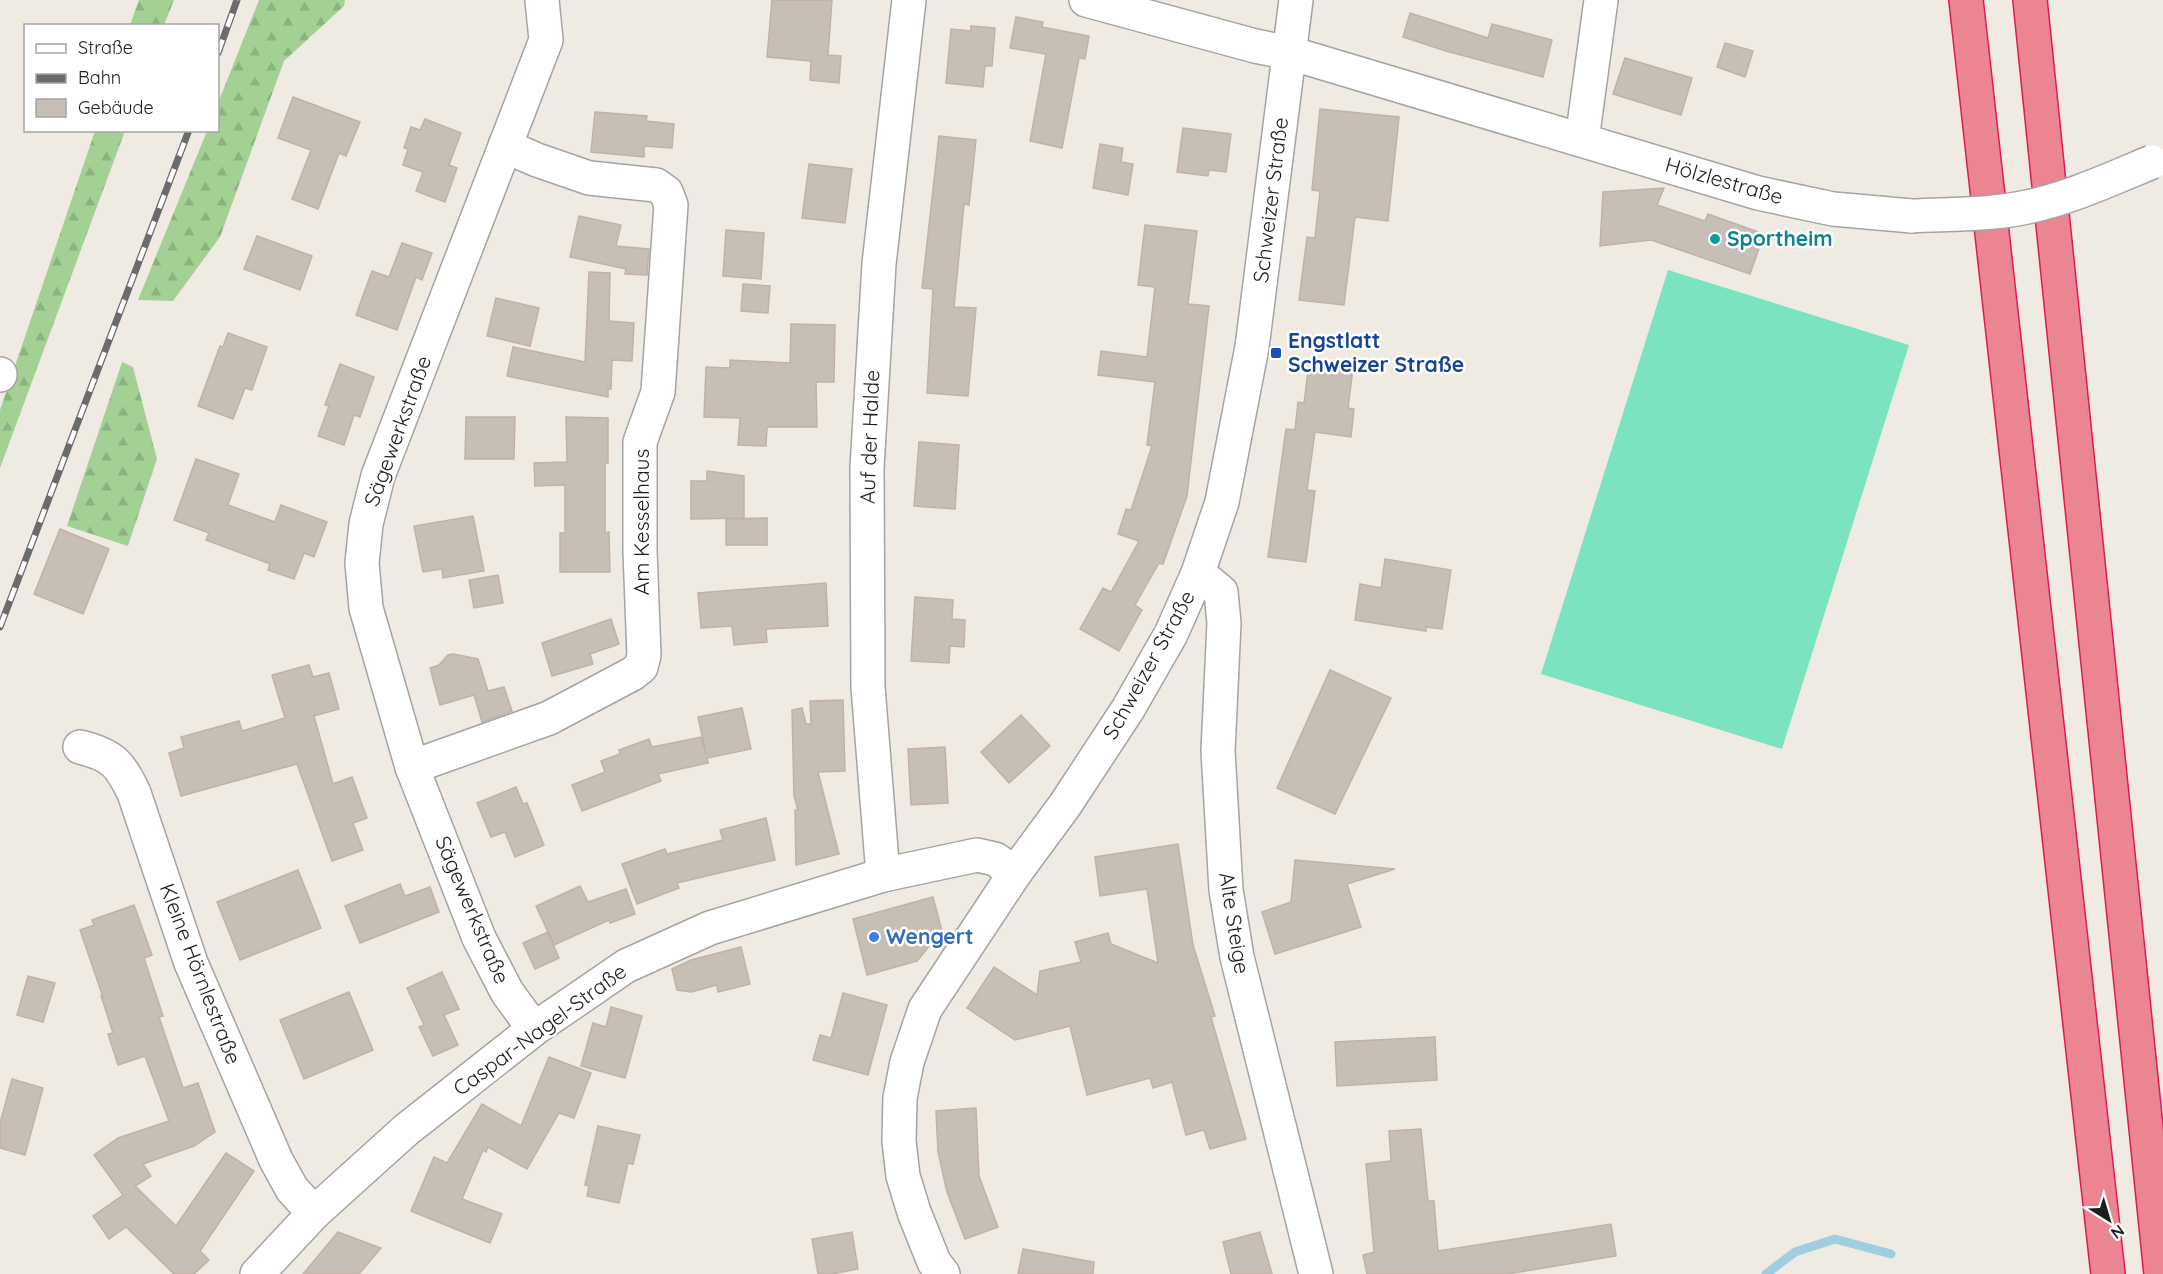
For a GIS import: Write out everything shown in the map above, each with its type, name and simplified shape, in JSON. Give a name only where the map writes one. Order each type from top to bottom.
[{"type":"highway","points":[[1966,0],[2108,1274]]},
{"type":"highway","points":[[2030,0],[2161,1274]]},
{"type":"street","name":"Sägewerkstraße","points":[[534,1029],[507,992],[480,938],[412,767],[366,608],[362,563],[366,524],[378,476],[546,40],[542,0]]},
{"type":"street","name":"Auf der Halde","points":[[883,875],[868,687],[867,468],[879,264],[909,0]]},
{"type":"street","name":"Hölzlestraße","points":[[1086,0],[1255,46],[1290,53],[1758,193],[1833,208],[1912,216],[2026,208],[2092,188],[2157,159]]},
{"type":"street","name":"Schweizer Straße","points":[[943,1274],[930,1252],[903,1176],[899,1141],[900,1098],[907,1062],[925,1010],[1015,873],[1065,805],[1128,709],[1171,634],[1198,573],[1222,502],[1252,347],[1296,0]]},
{"type":"street","points":[[1582,140],[1601,0]]},
{"type":"street","name":"Am Kesselhaus","points":[[412,767],[549,718],[632,674],[641,667],[644,656],[640,551],[640,442],[658,392],[671,206],[666,192],[656,185],[589,178],[505,146]]},
{"type":"street","name":"Alte Steige","points":[[1198,573],[1221,592],[1224,623],[1218,751],[1226,890],[1235,946],[1316,1274]]},
{"type":"street","name":"Kleine Hörnlestraße","points":[[80,747],[101,752],[114,761],[125,774],[134,793],[191,963],[276,1160],[292,1189],[314,1213]]},
{"type":"street","name":"Caspar-Nagel-Straße","points":[[256,1274],[314,1213],[406,1130],[534,1029],[626,966],[710,928],[883,875],[977,855],[995,859],[1015,873]]},
{"type":"green space","points":[[139,0],[174,0],[164,24],[130,24]]},
{"type":"green space","points":[[259,0],[345,0],[344,6],[284,61],[220,237],[173,301],[138,300],[207,132],[219,132],[219,100]]},
{"type":"green space","points":[[95,132],[125,132],[0,468],[0,410]]},
{"type":"green space","points":[[1668,270],[1909,345],[1782,749],[1541,674]]},
{"type":"green space","points":[[122,362],[133,367],[157,459],[128,546],[67,526]]},
{"type":"building","points":[[772,0],[832,0],[828,55],[841,56],[839,83],[810,80],[811,61],[767,57]]},
{"type":"building","points":[[1410,13],[1488,38],[1492,24],[1552,40],[1543,77],[1403,37]]},
{"type":"building","points":[[1016,17],[1043,22],[1042,27],[1089,36],[1085,59],[1079,58],[1062,148],[1030,141],[1046,54],[1010,48]]},
{"type":"building","points":[[971,26],[995,28],[992,66],[985,66],[983,87],[946,83],[951,29],[971,31]]},
{"type":"building","points":[[1725,43],[1753,51],[1745,77],[1717,67]]},
{"type":"building","points":[[1625,58],[1692,78],[1681,115],[1613,94]]},
{"type":"building","points":[[293,97],[360,122],[346,156],[339,153],[318,209],[292,199],[311,150],[278,138]]},
{"type":"building","points":[[1320,109],[1399,117],[1388,221],[1355,217],[1344,305],[1299,300],[1307,237],[1315,238],[1320,191],[1312,190]]},
{"type":"building","points":[[595,112],[647,116],[646,121],[674,124],[672,148],[644,146],[644,157],[591,152]]},
{"type":"building","points":[[425,119],[461,133],[449,165],[457,168],[445,202],[416,191],[423,172],[403,165],[408,149],[404,148],[411,127],[420,130]]},
{"type":"building","points":[[1183,128],[1231,134],[1226,172],[1209,170],[1208,176],[1177,172]]},
{"type":"building","points":[[939,136],[976,140],[969,205],[964,204],[954,307],[976,308],[968,396],[927,393],[933,289],[922,288]]},
{"type":"building","points":[[1100,144],[1123,148],[1121,162],[1133,164],[1128,195],[1093,188]]},
{"type":"building","points":[[809,164],[852,169],[845,223],[802,218]]},
{"type":"building","points":[[1664,188],[1657,205],[1705,221],[1708,214],[1764,234],[1750,274],[1651,240],[1600,246],[1603,192]]},
{"type":"building","points":[[579,216],[621,225],[616,246],[649,249],[647,275],[625,274],[626,269],[570,257]]},
{"type":"building","points":[[1145,225],[1197,231],[1188,304],[1209,306],[1187,496],[1163,564],[1159,563],[1135,605],[1142,610],[1119,651],[1080,629],[1103,588],[1111,592],[1139,541],[1118,534],[1126,509],[1131,510],[1152,446],[1147,445],[1155,382],[1098,375],[1101,351],[1147,357],[1155,287],[1138,285]]},
{"type":"building","points":[[726,230],[764,233],[761,279],[723,276]]},
{"type":"building","points":[[257,236],[312,256],[300,290],[244,269]]},
{"type":"building","points":[[402,243],[432,253],[422,280],[416,277],[397,330],[356,315],[372,271],[389,277]]},
{"type":"building","points":[[589,272],[610,273],[609,321],[634,323],[632,361],[612,360],[611,389],[608,389],[608,397],[507,376],[513,347],[585,362]]},
{"type":"building","points":[[743,284],[770,286],[768,313],[741,311]]},
{"type":"building","points":[[496,298],[539,308],[530,346],[487,336]]},
{"type":"building","points":[[791,324],[835,325],[834,382],[816,382],[817,427],[767,427],[766,446],[738,445],[740,418],[704,417],[706,367],[730,368],[730,360],[790,363]]},
{"type":"building","points":[[228,333],[267,347],[252,390],[245,388],[233,419],[198,406],[220,346],[223,347]]},
{"type":"building","points":[[1309,363],[1353,369],[1348,408],[1354,409],[1351,437],[1315,432],[1307,490],[1315,491],[1306,562],[1268,557],[1286,429],[1295,430],[1298,402],[1304,403]]},
{"type":"building","points":[[340,364],[374,377],[360,417],[354,415],[344,445],[318,436],[329,406],[325,405]]},
{"type":"building","points":[[466,417],[515,417],[514,459],[465,459]]},
{"type":"building","points":[[566,417],[608,418],[608,463],[605,463],[605,533],[609,532],[610,572],[560,572],[560,533],[565,533],[565,485],[535,486],[534,463],[567,462]]},
{"type":"building","points":[[919,442],[959,445],[955,509],[914,506]]},
{"type":"building","points":[[196,459],[239,474],[228,505],[275,522],[281,505],[327,522],[314,557],[304,553],[294,579],[268,570],[270,564],[206,540],[209,533],[174,520]]},
{"type":"building","points":[[707,471],[744,476],[744,518],[691,519],[691,481],[707,481]]},
{"type":"building","points":[[473,516],[484,571],[443,578],[442,569],[423,572],[414,526]]},
{"type":"building","points":[[767,518],[767,545],[726,545],[726,519]]},
{"type":"building","points":[[60,529],[109,549],[83,614],[34,594]]},
{"type":"building","points":[[1385,559],[1451,570],[1442,629],[1426,627],[1426,631],[1355,620],[1360,584],[1381,588]]},
{"type":"building","points":[[498,575],[503,603],[474,608],[469,580]]},
{"type":"building","points":[[826,583],[828,626],[766,629],[767,642],[734,645],[732,626],[701,628],[698,593]]},
{"type":"building","points":[[915,597],[953,600],[952,619],[965,620],[964,647],[950,646],[949,663],[911,661]]},
{"type":"building","points":[[611,619],[619,644],[590,654],[593,664],[552,676],[542,643]]},
{"type":"building","points":[[448,655],[478,659],[488,691],[504,687],[512,711],[482,722],[474,695],[440,705],[430,668],[439,665]]},
{"type":"building","points":[[309,665],[313,677],[329,673],[339,709],[314,716],[333,784],[352,777],[367,818],[353,823],[363,850],[332,861],[297,764],[181,796],[169,753],[184,748],[181,737],[239,721],[242,731],[285,718],[272,675]]},
{"type":"building","points":[[1330,670],[1391,698],[1335,814],[1277,788]]},
{"type":"building","points":[[843,700],[845,771],[818,772],[839,854],[796,865],[795,810],[798,810],[794,796],[792,710],[802,708],[806,724],[811,724],[810,701]]},
{"type":"building","points":[[742,708],[751,749],[707,758],[708,763],[658,774],[661,781],[582,811],[572,785],[605,772],[601,761],[620,754],[619,750],[649,739],[652,747],[701,737],[706,754],[698,717]]},
{"type":"building","points":[[1021,715],[1050,746],[1009,783],[981,752]]},
{"type":"building","points":[[945,747],[948,803],[911,805],[908,749]]},
{"type":"building","points":[[516,787],[523,804],[527,803],[544,845],[515,857],[505,832],[491,837],[477,803]]},
{"type":"building","points":[[766,818],[775,860],[677,883],[679,888],[637,904],[622,864],[665,849],[667,854],[723,840],[720,830]]},
{"type":"building","points":[[1178,844],[1193,945],[1215,1016],[1211,1017],[1246,1139],[1210,1149],[1204,1130],[1186,1135],[1172,1082],[1153,1088],[1150,1078],[1087,1095],[1070,1026],[1015,1040],[967,1008],[994,967],[1037,995],[1040,971],[1081,962],[1075,942],[1108,933],[1111,944],[1158,963],[1147,889],[1100,896],[1095,857]]},
{"type":"building","points":[[1295,860],[1395,869],[1347,884],[1361,927],[1275,954],[1262,912],[1291,902]]},
{"type":"building","points":[[298,870],[321,928],[240,960],[217,902]]},
{"type":"building","points":[[400,884],[405,896],[430,887],[439,912],[360,943],[345,906]]},
{"type":"building","points":[[580,886],[588,902],[626,889],[635,914],[610,923],[609,920],[554,945],[536,906]]},
{"type":"building","points":[[933,897],[942,931],[917,961],[867,975],[853,919]]},
{"type":"building","points":[[134,905],[152,955],[144,958],[163,1016],[159,1017],[183,1088],[198,1083],[215,1132],[194,1146],[143,1164],[151,1176],[135,1186],[176,1226],[226,1153],[254,1171],[200,1251],[209,1260],[194,1274],[174,1274],[126,1227],[109,1239],[93,1216],[123,1195],[94,1155],[118,1138],[169,1121],[145,1056],[118,1065],[108,1034],[113,1033],[101,996],[103,997],[80,930],[94,925],[92,920]]},
{"type":"building","points":[[548,932],[559,958],[535,969],[523,943]]},
{"type":"building","points":[[741,947],[750,984],[718,992],[717,985],[691,992],[677,990],[672,969],[691,960]]},
{"type":"building","points":[[442,972],[459,1009],[444,1015],[458,1045],[433,1056],[419,1027],[424,1025],[407,988]]},
{"type":"building","points":[[28,976],[55,983],[43,1022],[17,1015]]},
{"type":"building","points":[[349,992],[373,1050],[304,1079],[280,1020]]},
{"type":"building","points":[[843,993],[887,1005],[868,1075],[813,1060],[820,1035],[831,1038]]},
{"type":"building","points":[[611,1007],[642,1016],[625,1078],[581,1066],[593,1023],[606,1027]]},
{"type":"building","points":[[1435,1037],[1437,1080],[1337,1086],[1335,1042]]},
{"type":"building","points":[[549,1057],[591,1073],[574,1118],[559,1113],[527,1169],[488,1147],[486,1152],[483,1150],[462,1199],[502,1214],[490,1243],[411,1211],[434,1157],[447,1163],[482,1104],[521,1126]]},
{"type":"building","points":[[12,1079],[43,1088],[25,1155],[0,1148],[0,1123]]},
{"type":"building","points":[[976,1108],[979,1176],[998,1227],[965,1239],[947,1192],[938,1152],[936,1111]]},
{"type":"building","points":[[598,1126],[640,1135],[633,1164],[628,1163],[619,1203],[587,1196],[589,1186],[585,1185]]},
{"type":"building","points":[[1421,1129],[1428,1201],[1434,1201],[1438,1251],[1611,1224],[1616,1256],[1508,1274],[1367,1274],[1363,1255],[1374,1252],[1366,1164],[1391,1161],[1389,1131]]},
{"type":"building","points":[[338,1232],[381,1248],[359,1274],[303,1274]]},
{"type":"building","points":[[852,1232],[858,1269],[818,1274],[812,1239]]},
{"type":"building","points":[[1260,1232],[1272,1274],[1231,1274],[1223,1242]]},
{"type":"building","points":[[1023,1249],[1094,1262],[1093,1274],[1018,1274]]},
{"type":"waterway","points":[[1766,1274],[1795,1252],[1835,1239],[1891,1254]]},
{"type":"railway","points":[[219,50],[237,0]]},
{"type":"railway","points":[[0,627],[188,132]]},
{"type":"place","name":"Sportheim","points":[[1715,239]]},
{"type":"place","name":"Engstlatt Schweizer Straße","points":[[1276,353]]},
{"type":"place","name":"Wengert","points":[[874,937]]}]
